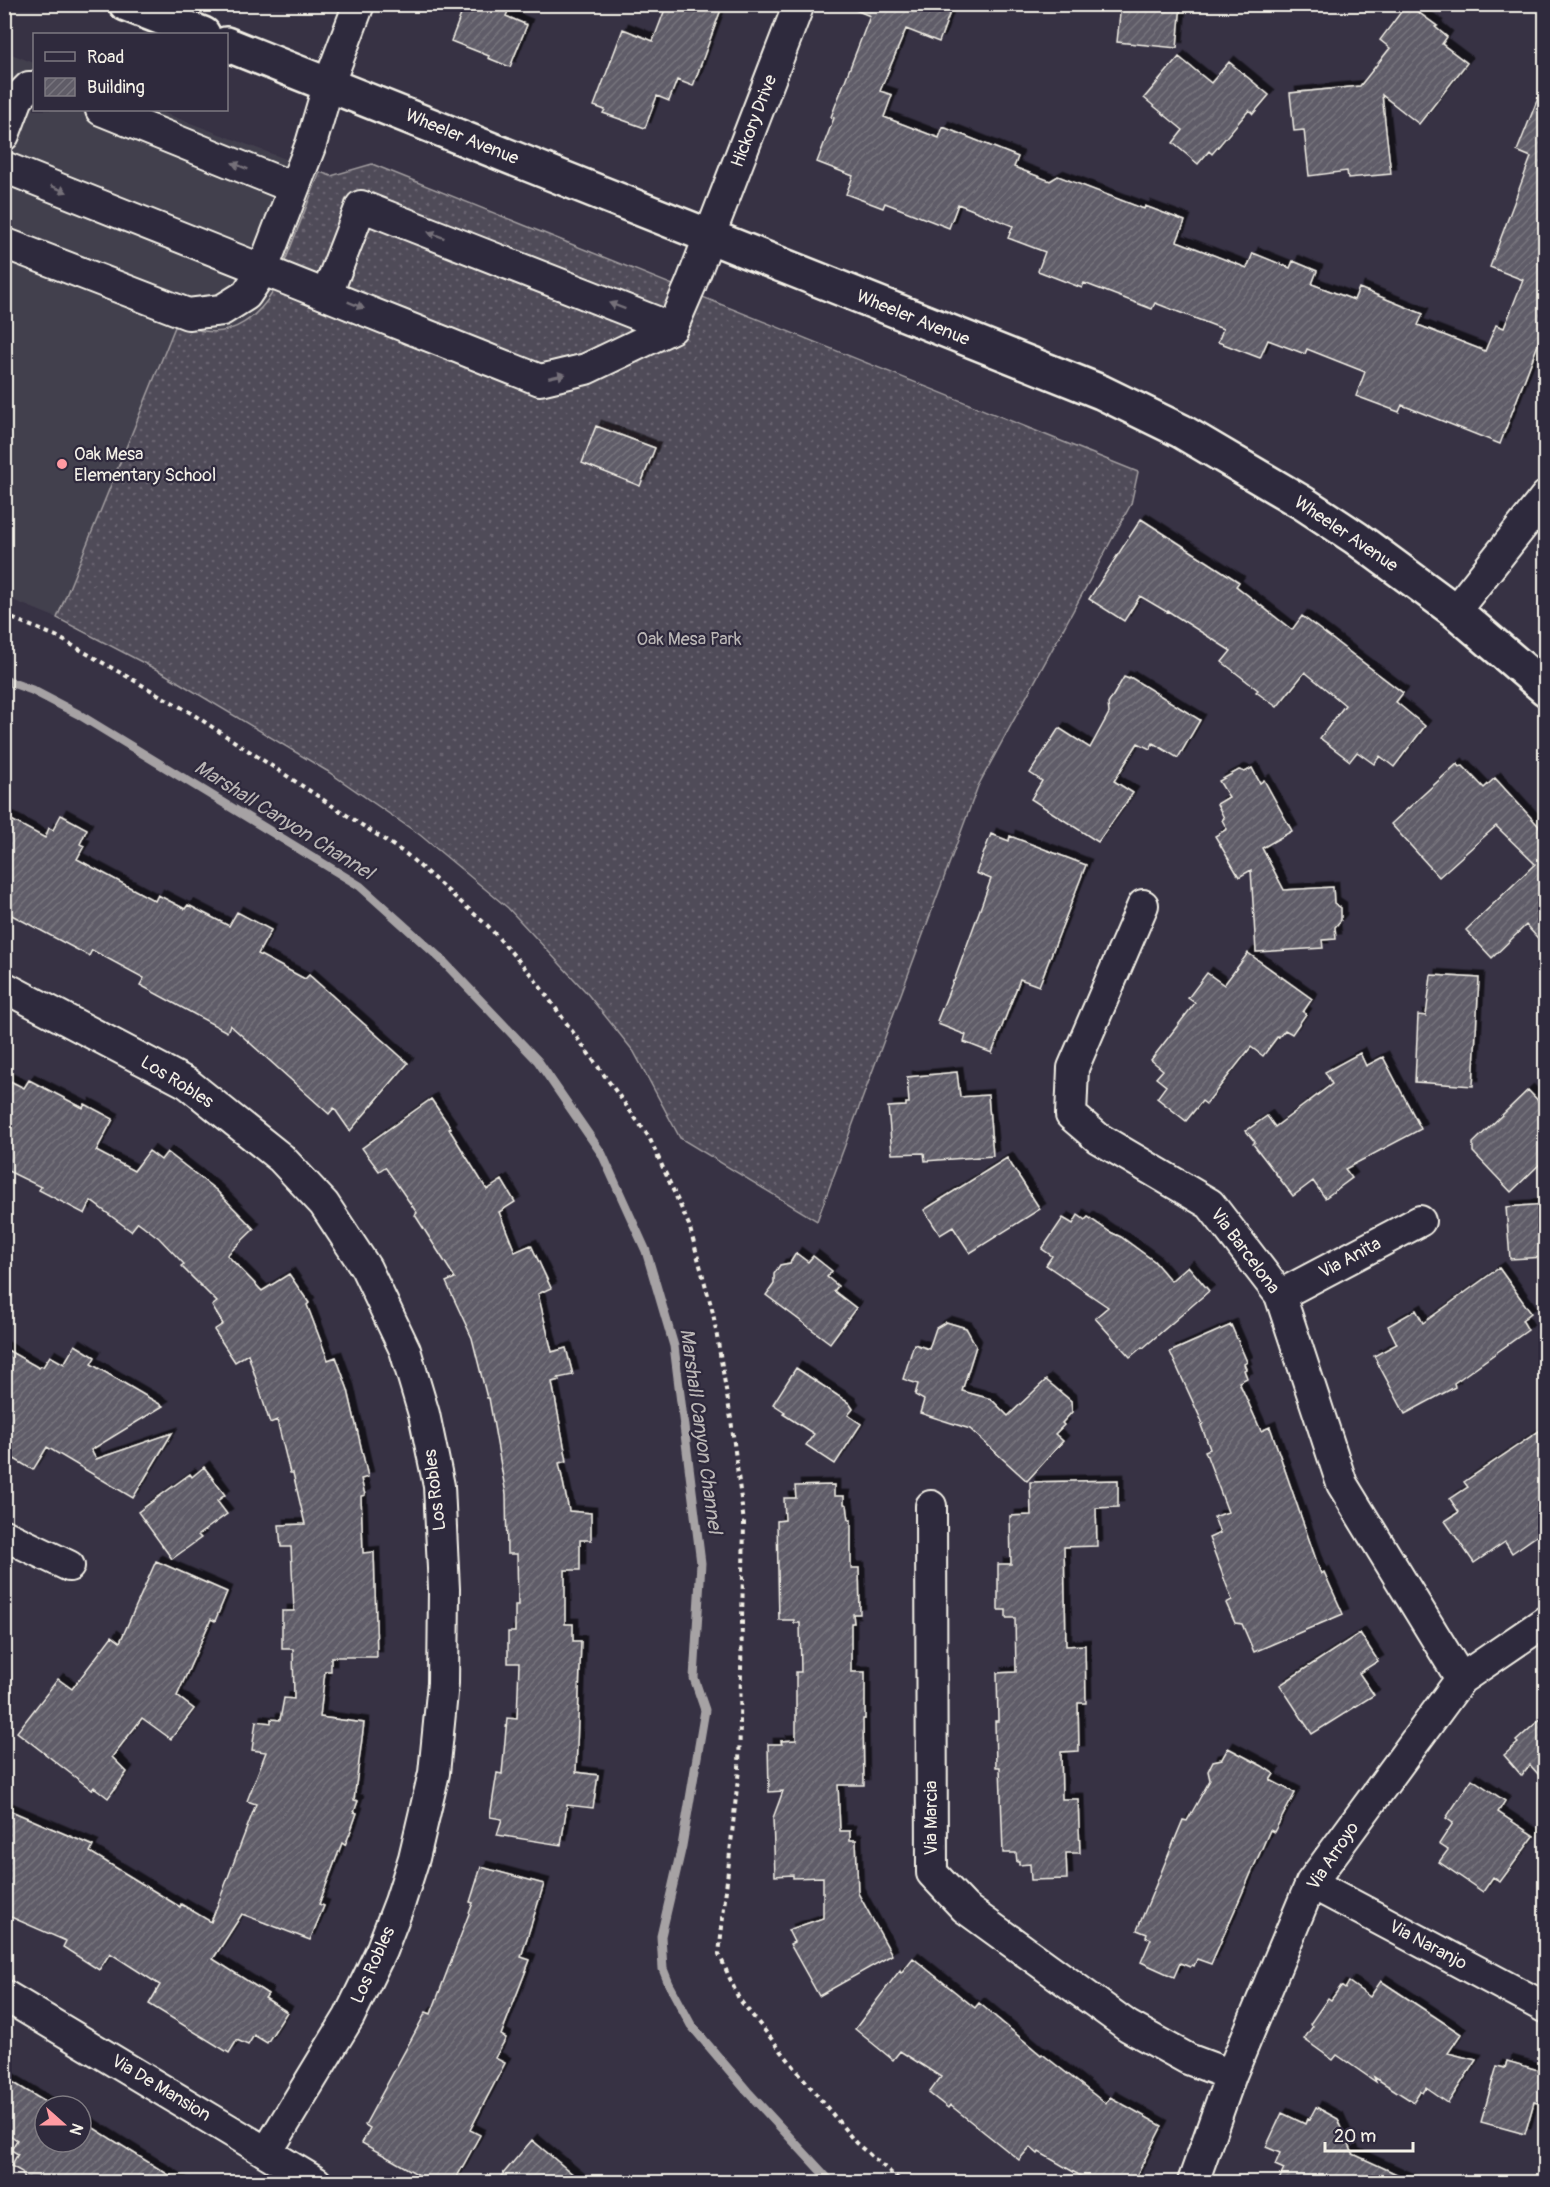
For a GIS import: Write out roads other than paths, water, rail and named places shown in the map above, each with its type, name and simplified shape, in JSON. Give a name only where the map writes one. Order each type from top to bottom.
[{"type":"main road","points":[[126,4],[200,33]]},
{"type":"main road","name":"Wheeler Avenue","points":[[228,45],[1101,392],[1181,431],[1303,502],[1356,538],[1455,611],[1545,689]]},
{"type":"street","points":[[4,243],[189,314],[222,310],[246,295],[262,271],[311,144],[329,83],[359,4]]},
{"type":"street","name":"Hickory Drive","points":[[672,328],[799,4]]},
{"type":"street","points":[[4,135],[18,98],[29,87],[33,87]]},
{"type":"street","points":[[103,111],[294,188]]},
{"type":"street","points":[[4,167],[540,380],[586,369],[672,328]]},
{"type":"street","points":[[327,294],[361,206],[672,328]]},
{"type":"street","points":[[1455,611],[1545,496]]},
{"type":"street","name":"Via Barcelona","points":[[1143,905],[1073,1068],[1071,1115],[1098,1138],[1210,1204],[1280,1295],[1342,1484],[1461,1679]]},
{"type":"street","name":"Los Robles","points":[[4,987],[187,1083],[281,1158],[324,1204],[366,1268],[405,1350],[424,1414],[439,1486],[444,1589],[443,1683],[434,1773],[414,1858],[381,1951],[349,2018],[267,2152]]},
{"type":"street","name":"Via Anita","points":[[1280,1295],[1420,1221]]},
{"type":"street","name":"Via Marcia","points":[[931,1506],[932,1873],[965,1908],[1128,2026],[1188,2059],[1232,2074]]},
{"type":"street","points":[[4,1535],[69,1566]]},
{"type":"street","name":"Via Arroyo","points":[[1193,2182],[1232,2074],[1311,1883],[1461,1679],[1545,1621]]},
{"type":"street","name":"Via Naranjo","points":[[1311,1883],[1545,2008]]},
{"type":"street","name":"Via De Mansion","points":[[4,1995],[316,2182]]},
{"type":"waterway","name":"Marshall Canyon Channel","points":[[4,680],[32,690],[78,714],[360,886],[440,958],[538,1061],[602,1154],[646,1251],[674,1346],[701,1563],[694,1678],[705,1710],[682,1846],[661,1936],[663,1969],[691,2025],[747,2091],[831,2182]]},
{"type":"place","name":"Oak Mesa Elementary School","points":[[62,464]]},
{"type":"park label","name":"Oak Mesa Park","points":[[689,639]]}]
